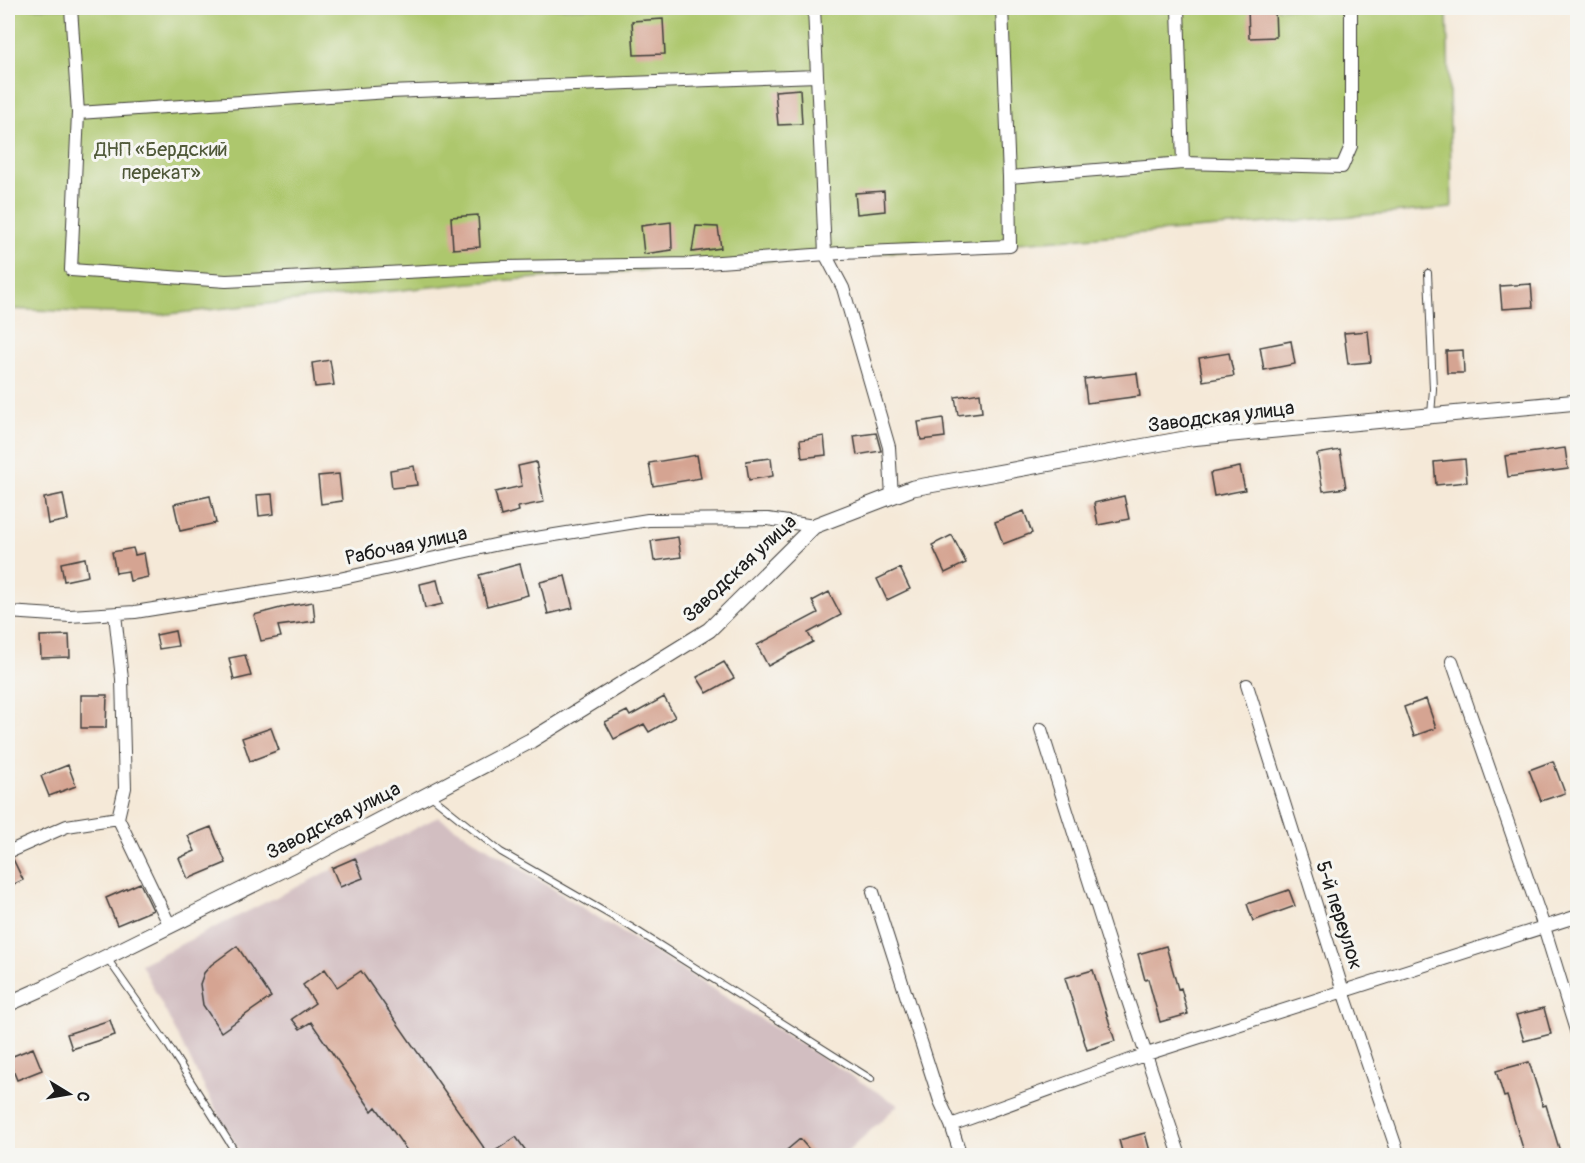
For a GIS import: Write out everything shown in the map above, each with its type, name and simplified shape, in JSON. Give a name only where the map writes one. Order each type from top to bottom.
[{"type":"street","points":[[72,8],[78,113],[71,270],[226,281],[505,267],[692,264],[825,254],[1010,246],[1002,8]]},
{"type":"street","points":[[814,8],[825,254],[843,288],[889,447],[892,496]]},
{"type":"street","points":[[1178,8],[1183,163]]},
{"type":"street","points":[[1009,177],[1183,163],[1342,167],[1351,146],[1351,8]]},
{"type":"street","points":[[78,113],[389,92],[817,76]]},
{"type":"street","name":"Заводская улица","points":[[8,1004],[315,854],[530,741],[709,630],[814,526],[892,496],[913,488],[1190,438],[1578,402]]},
{"type":"street","name":"Рабочая улица","points":[[8,612],[70,616],[135,612],[339,579],[499,544],[648,520],[768,519],[814,526]]},
{"type":"street","points":[[115,614],[122,679],[125,788],[118,818],[170,926]]},
{"type":"street","points":[[1452,661],[1544,927],[1578,1037]]},
{"type":"street","name":"5-й переулок","points":[[1246,685],[1343,991],[1399,1155]]},
{"type":"street","points":[[1041,729],[1110,947],[1180,1155]]},
{"type":"street","points":[[8,852],[67,826],[118,818]]},
{"type":"street","points":[[873,892],[940,1101],[961,1155]]},
{"type":"street","points":[[951,1125],[1147,1054],[1578,916]]},
{"type":"lane","points":[[1428,273],[1433,389],[1431,415]]},
{"type":"lane","points":[[429,794],[501,852],[631,927],[871,1079]]},
{"type":"lane","points":[[107,957],[166,1042],[238,1155]]},
{"type":"shaded area","points":[[438,817],[898,1105],[844,1155],[242,1155],[216,1110],[141,964]]},
{"type":"green space","name":"ДНП «Бердский перекат»","points":[[8,8],[1447,8],[1452,208],[1058,240],[470,283],[159,315],[8,309]]},
{"type":"building","points":[[1248,8],[1275,8],[1276,37],[1249,38]]},
{"type":"building","points":[[663,19],[665,54],[634,55],[632,21]]},
{"type":"building","points":[[800,89],[802,124],[778,125],[775,91]]},
{"type":"building","points":[[884,191],[885,211],[857,214],[855,193]]},
{"type":"building","points":[[478,215],[480,247],[453,249],[451,217]]},
{"type":"building","points":[[671,222],[672,250],[644,254],[641,226]]},
{"type":"building","points":[[696,226],[718,227],[721,248],[692,252]]},
{"type":"building","points":[[1531,284],[1533,307],[1502,309],[1500,286]]},
{"type":"building","points":[[1368,331],[1371,362],[1348,364],[1344,333]]},
{"type":"building","points":[[1291,341],[1295,364],[1264,370],[1260,347]]},
{"type":"building","points":[[1463,350],[1464,373],[1447,373],[1446,351]]},
{"type":"building","points":[[1229,353],[1234,376],[1203,381],[1199,358]]},
{"type":"building","points":[[330,360],[334,385],[315,387],[312,363]]},
{"type":"building","points":[[1137,373],[1140,396],[1087,403],[1084,379]]},
{"type":"building","points":[[980,393],[982,412],[958,415],[955,397]]},
{"type":"building","points":[[943,418],[945,437],[921,440],[918,422]]},
{"type":"building","points":[[876,433],[881,451],[857,455],[854,436]]},
{"type":"building","points":[[824,436],[826,455],[802,458],[800,440]]},
{"type":"building","points":[[1565,448],[1568,469],[1508,477],[1505,456]]},
{"type":"building","points":[[1340,450],[1346,488],[1323,491],[1317,454]]},
{"type":"building","points":[[697,455],[701,478],[653,486],[649,463]]},
{"type":"building","points":[[771,458],[773,476],[749,480],[746,461]]},
{"type":"building","points":[[1465,459],[1467,482],[1436,485],[1434,462]]},
{"type":"building","points":[[536,462],[544,502],[518,507],[519,511],[501,516],[495,492],[522,486],[518,466]]},
{"type":"building","points":[[414,466],[417,485],[392,488],[390,470]]},
{"type":"building","points":[[1240,467],[1245,490],[1214,496],[1210,473]]},
{"type":"building","points":[[339,474],[342,501],[321,504],[318,476]]},
{"type":"building","points":[[63,494],[68,520],[48,524],[44,498]]},
{"type":"building","points":[[272,494],[274,514],[259,516],[257,495]]},
{"type":"building","points":[[210,496],[216,523],[180,531],[174,504]]},
{"type":"building","points":[[1124,496],[1129,519],[1098,525],[1094,503]]},
{"type":"building","points":[[1024,511],[1032,533],[1003,544],[995,522]]},
{"type":"building","points":[[952,535],[966,563],[945,573],[932,545]]},
{"type":"building","points":[[678,537],[681,557],[654,561],[651,541]]},
{"type":"building","points":[[133,548],[135,555],[144,553],[148,577],[130,581],[128,571],[116,573],[112,552]]},
{"type":"building","points":[[85,558],[88,576],[64,581],[61,563]]},
{"type":"building","points":[[520,564],[528,595],[487,606],[479,575]]},
{"type":"building","points":[[900,568],[910,589],[887,600],[877,579]]},
{"type":"building","points":[[565,576],[573,608],[548,614],[540,582]]},
{"type":"building","points":[[437,580],[443,604],[425,608],[420,584]]},
{"type":"building","points":[[829,592],[841,615],[808,633],[813,642],[768,666],[757,645],[818,613],[812,601]]},
{"type":"building","points":[[313,602],[315,621],[278,626],[281,637],[261,641],[254,615]]},
{"type":"building","points":[[175,631],[178,646],[159,649],[156,635]]},
{"type":"building","points":[[69,635],[70,657],[41,658],[40,636]]},
{"type":"building","points":[[245,655],[251,676],[234,680],[229,658]]},
{"type":"building","points":[[724,662],[734,678],[707,693],[697,677]]},
{"type":"building","points":[[81,695],[107,695],[106,728],[81,728]]},
{"type":"building","points":[[664,697],[675,717],[649,732],[644,724],[614,739],[605,722],[627,711],[630,716]]},
{"type":"building","points":[[1426,699],[1436,728],[1414,736],[1404,707]]},
{"type":"building","points":[[271,728],[279,750],[250,761],[242,738]]},
{"type":"building","points":[[1553,761],[1565,793],[1541,801],[1529,770]]},
{"type":"building","points":[[68,765],[76,786],[49,796],[41,776]]},
{"type":"building","points":[[211,827],[226,863],[188,879],[179,858],[195,851],[188,836]]},
{"type":"building","points":[[355,858],[363,878],[340,887],[332,868]]},
{"type":"building","points":[[13,859],[23,880],[8,887],[8,860]]},
{"type":"building","points":[[140,883],[153,910],[117,925],[106,898]]},
{"type":"building","points":[[1289,890],[1295,906],[1253,921],[1247,904]]},
{"type":"building","points":[[237,946],[271,997],[221,1032],[203,1005],[200,984],[204,973],[211,965]]},
{"type":"building","points":[[1166,946],[1178,989],[1181,988],[1188,1014],[1160,1022],[1148,979],[1145,980],[1138,954]]},
{"type":"building","points":[[325,969],[337,987],[361,971],[489,1155],[410,1155],[376,1107],[372,1111],[311,1022],[300,1029],[292,1019],[315,1003],[303,985]]},
{"type":"building","points":[[1093,970],[1115,1041],[1087,1050],[1065,978]]},
{"type":"building","points":[[1544,1008],[1551,1034],[1524,1041],[1516,1015]]},
{"type":"building","points":[[110,1020],[115,1035],[72,1049],[67,1034]]},
{"type":"building","points":[[33,1048],[42,1070],[17,1080],[8,1058]]},
{"type":"building","points":[[1529,1062],[1543,1106],[1546,1105],[1561,1155],[1525,1155],[1507,1096],[1504,1097],[1496,1071]]},
{"type":"building","points":[[1145,1133],[1151,1155],[1123,1155],[1119,1140]]},
{"type":"building","points":[[516,1137],[529,1155],[489,1155]]},
{"type":"building","points":[[800,1139],[814,1155],[781,1155]]}]
